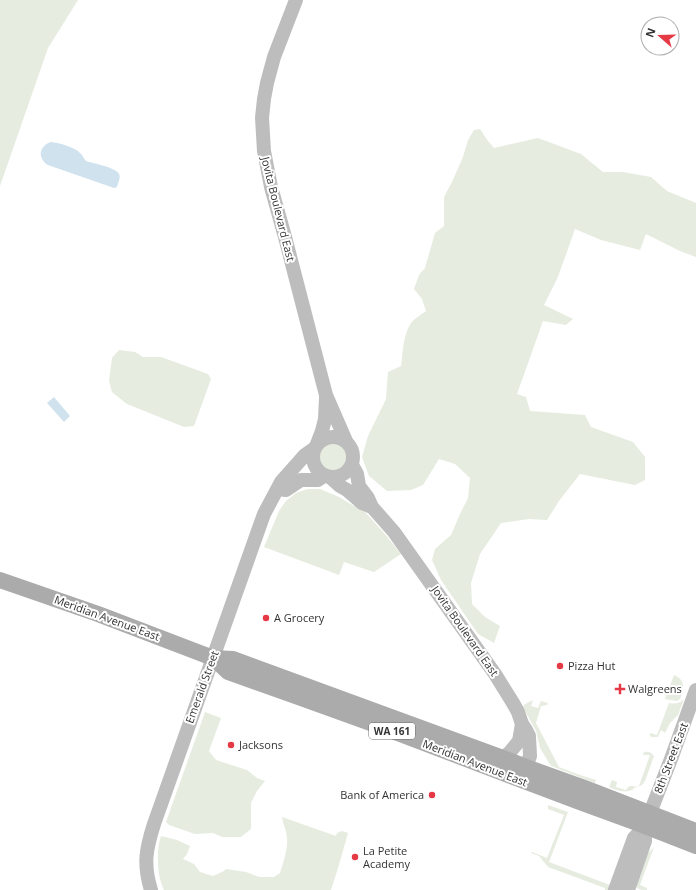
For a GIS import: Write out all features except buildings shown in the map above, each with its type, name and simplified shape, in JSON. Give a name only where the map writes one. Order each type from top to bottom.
[{"type":"main road","name":"Jovita Boulevard East","points":[[296,0],[274,57],[267,82],[262,118],[264,151],[271,187],[326,395],[346,441]]},
{"type":"main road","name":"Jovita Boulevard East","points":[[316,446],[325,418],[326,395]]},
{"type":"main road","points":[[278,489],[286,490],[301,480],[318,480],[344,475],[352,465],[353,452],[346,441],[333,436],[321,440],[316,446],[312,455],[315,467],[319,472],[328,477]]},
{"type":"main road","name":"Emerald Street","points":[[151,890],[146,873],[147,847],[165,792],[264,514],[281,482],[305,455],[316,446]]},
{"type":"main road","name":"Jovita Boulevard East","points":[[352,465],[357,474],[360,486],[372,507],[394,532],[495,674],[518,712],[522,724],[529,736],[530,756],[526,767]]},
{"type":"main road","name":"Jovita Boulevard East","points":[[328,477],[362,504],[372,507]]},
{"type":"main road","name":"Meridian Avenue East","points":[[0,580],[98,614],[213,658],[233,659],[582,787],[648,819],[696,846]]},
{"type":"main road","name":"Meridian Avenue East","points":[[213,658],[228,672],[420,741],[577,801],[696,831]]},
{"type":"main road","name":"8th Street East","points":[[648,819],[696,690]]},
{"type":"main road","points":[[324,706],[330,704],[339,706],[383,720],[391,717]]},
{"type":"main road","points":[[503,758],[519,741],[522,724]]},
{"type":"main road","points":[[615,890],[634,838],[648,819]]},
{"type":"main road","points":[[628,890],[645,841],[648,819]]},
{"type":"shaded area","points":[[0,0],[78,0],[48,48],[0,186]]},
{"type":"shaded area","points":[[480,129],[494,148],[538,138],[581,154],[603,172],[623,172],[651,177],[667,191],[696,203],[696,257],[680,251],[646,234],[640,250],[601,240],[575,229],[558,277],[544,305],[573,319],[566,325],[543,321],[517,394],[526,397],[530,411],[585,415],[591,427],[633,442],[645,457],[645,480],[635,485],[580,474],[559,501],[547,520],[529,519],[501,523],[480,554],[471,583],[472,604],[485,617],[500,626],[494,643],[478,634],[441,580],[432,560],[435,549],[451,535],[468,498],[470,478],[455,464],[439,459],[423,485],[411,490],[387,491],[369,476],[362,457],[368,436],[386,399],[388,372],[401,366],[408,328],[412,321],[426,311],[422,299],[414,289],[419,275],[425,268],[435,233],[444,226],[444,197],[463,157],[468,140],[474,130]]},
{"type":"shaded area","points":[[119,350],[135,352],[143,357],[161,357],[208,374],[211,379],[194,426],[184,427],[127,404],[112,392],[109,381],[112,358]]},
{"type":"shaded area","points":[[332,443],[342,447],[346,457],[342,467],[332,471],[322,467],[318,457],[322,447]]},
{"type":"shaded area","points":[[308,489],[320,489],[339,497],[354,506],[358,504],[401,554],[374,572],[344,562],[339,575],[264,547],[279,511],[286,501],[296,493]]},
{"type":"shaded area","points":[[674,675],[681,679],[683,685],[680,699],[677,701],[665,699]]},
{"type":"shaded area","points":[[684,699],[678,715],[670,723],[665,733],[661,730],[658,737],[651,737],[650,733],[657,735],[669,703],[677,703]]},
{"type":"shaded area","points":[[533,700],[531,706],[538,708],[541,701],[548,703],[547,705],[541,706],[536,723],[559,767],[596,780],[595,783],[551,766],[540,748],[536,731],[523,707],[525,704]]},
{"type":"shaded area","points":[[205,712],[221,718],[209,751],[216,760],[247,770],[257,778],[265,781],[257,791],[251,803],[251,829],[241,837],[222,837],[213,833],[195,834],[169,825],[166,822]]},
{"type":"shaded area","points":[[644,752],[649,752],[654,756],[645,781],[642,785],[627,791],[609,787],[612,780],[617,782],[616,787],[626,790],[630,786],[639,786],[650,755],[643,755]]},
{"type":"shaded area","points":[[548,805],[568,812],[549,862],[610,885],[608,890],[548,867],[539,856],[531,853],[532,852],[547,858],[564,815],[548,809]]},
{"type":"shaded area","points":[[282,817],[336,836],[337,833],[342,831],[348,833],[331,890],[164,890],[160,878],[158,863],[158,849],[161,836],[177,840],[190,846],[183,859],[194,864],[200,872],[213,876],[226,869],[246,872],[259,877],[274,877],[280,873],[287,847],[287,836]]},
{"type":"shaded area","points":[[654,847],[640,885],[647,888],[647,890],[640,890],[636,886],[647,854]]},
{"type":"water","points":[[51,142],[71,147],[78,151],[86,161],[99,164],[117,172],[120,177],[117,187],[114,188],[48,165],[42,159],[41,152],[44,146]]},
{"type":"water","points":[[54,397],[70,416],[64,422],[47,403]]},
{"type":"place","name":"A Grocery","points":[[266,618]]},
{"type":"place","name":"Pizza Hut","points":[[560,666]]},
{"type":"place","name":"Walgreens","points":[[620,689]]},
{"type":"place","name":"Jacksons","points":[[231,745]]},
{"type":"place","name":"Bank of America","points":[[432,795]]},
{"type":"place","name":"La Petite Academy","points":[[355,857]]}]
